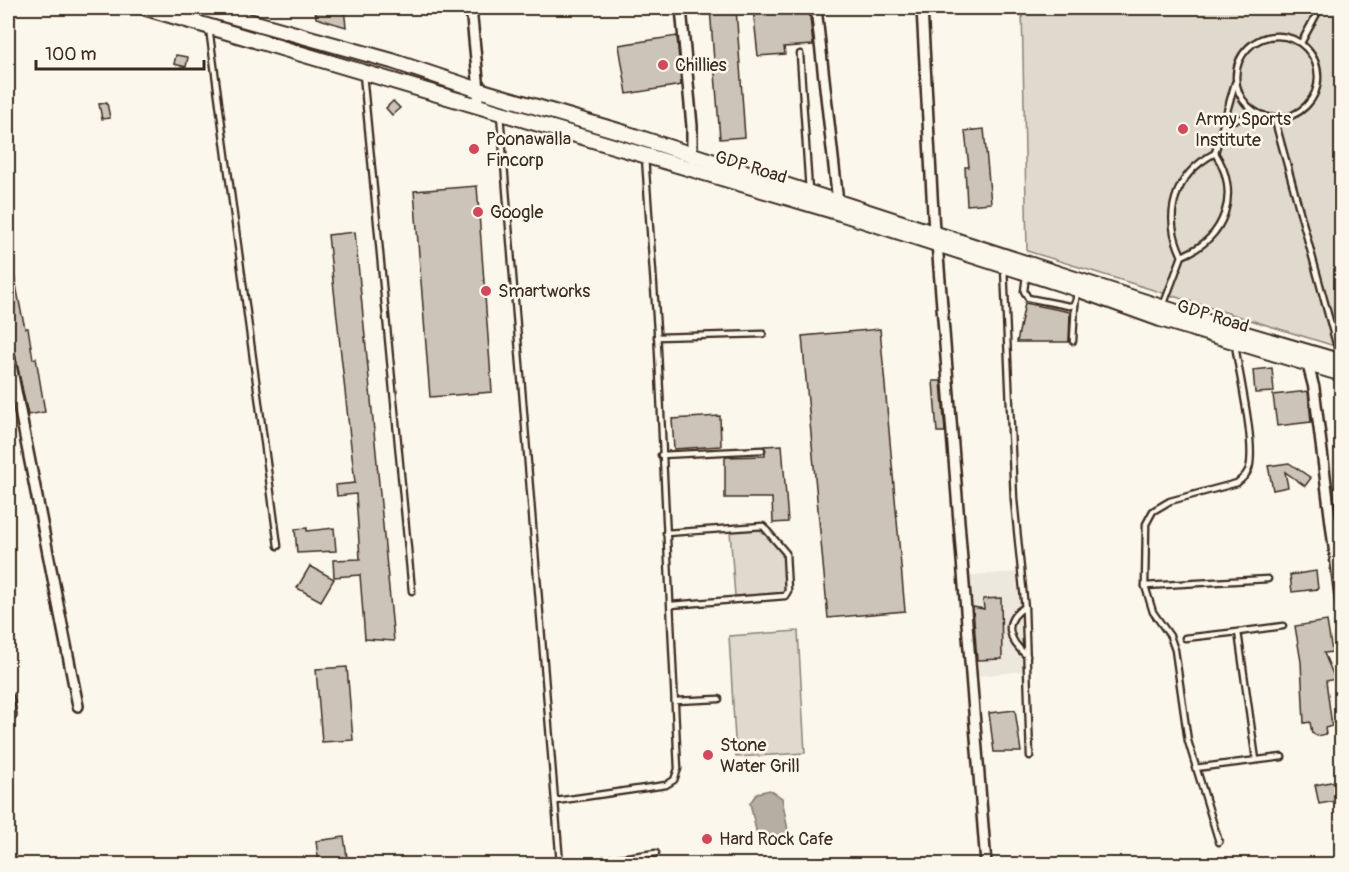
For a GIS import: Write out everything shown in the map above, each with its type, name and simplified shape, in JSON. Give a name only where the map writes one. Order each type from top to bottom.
[{"type":"main road","name":"GDP Road","points":[[146,8],[208,24],[477,105],[936,238],[1004,267],[1161,314],[1308,365],[1341,366]]},
{"type":"main road","points":[[202,8],[392,61],[479,90],[625,133],[692,157],[838,202],[936,238],[1161,314],[1341,366]]},
{"type":"street","points":[[471,8],[479,90],[477,105]]},
{"type":"street","points":[[681,8],[692,126],[692,157]]},
{"type":"street","points":[[816,8],[838,202]]},
{"type":"street","points":[[922,8],[936,238],[987,864]]},
{"type":"street","points":[[8,350],[78,706]]},
{"type":"street","points":[[1308,365],[1314,388],[1341,611]]},
{"type":"street","points":[[8,698],[11,715]]},
{"type":"lane","points":[[1301,44],[1320,8]]},
{"type":"lane","points":[[208,24],[278,546]]},
{"type":"lane","points":[[1182,256],[1176,244],[1172,217],[1177,191],[1192,168],[1215,153],[1240,58],[1257,41],[1279,36],[1301,44],[1315,62],[1317,84],[1313,95],[1297,112],[1274,117],[1263,115],[1225,121]]},
{"type":"lane","points":[[800,54],[809,193]]},
{"type":"lane","points":[[363,70],[412,591]]},
{"type":"lane","points":[[1236,80],[1244,102],[1263,115]]},
{"type":"lane","points":[[500,111],[560,864]]},
{"type":"lane","points":[[1274,117],[1341,366]]},
{"type":"lane","points":[[1161,314],[1182,256],[1209,240],[1226,213],[1229,188],[1222,164],[1215,153]]},
{"type":"lane","points":[[556,801],[666,785],[674,780],[678,769],[657,337],[645,154]]},
{"type":"lane","points":[[1004,267],[1014,500],[1025,607],[1030,756]]},
{"type":"lane","points":[[1027,274],[1024,291],[1028,298],[1075,305]]},
{"type":"lane","points":[[1073,341],[1077,289]]},
{"type":"lane","points":[[657,337],[763,334]]},
{"type":"lane","points":[[1219,842],[1188,741],[1170,636],[1153,612],[1145,586],[1146,524],[1153,511],[1170,501],[1237,483],[1245,477],[1250,466],[1250,444],[1234,341]]},
{"type":"lane","points":[[661,455],[762,450]]},
{"type":"lane","points":[[666,533],[763,526],[786,553],[788,591],[785,596],[671,605]]},
{"type":"lane","points":[[1145,586],[1268,579]]},
{"type":"lane","points":[[1025,607],[1012,617],[1009,629],[1012,641],[1027,656]]},
{"type":"lane","points":[[1185,638],[1283,626]]},
{"type":"lane","points":[[1238,632],[1256,760]]},
{"type":"lane","points":[[675,701],[719,699]]},
{"type":"lane","points":[[1196,768],[1282,757]]},
{"type":"lane","points":[[576,864],[656,853]]},
{"type":"shaded area","name":"Army Sports Institute","points":[[1022,8],[1341,8],[1341,348],[1027,251]]},
{"type":"shaded area","points":[[760,530],[783,553],[786,593],[735,596],[730,531]]},
{"type":"shaded area","points":[[1018,572],[1025,671],[970,677],[958,576]]},
{"type":"shaded area","points":[[798,631],[805,753],[736,757],[729,636]]},
{"type":"shaded area","points":[[770,790],[782,798],[788,831],[771,843],[758,840],[750,803],[757,793]]},
{"type":"building","points":[[315,8],[344,8],[346,27],[316,18]]},
{"type":"building","points":[[710,8],[736,8],[745,137],[720,139]]},
{"type":"building","points":[[753,8],[809,8],[813,45],[784,47],[785,54],[758,56]]},
{"type":"building","points":[[677,36],[681,85],[627,94],[619,45]]},
{"type":"building","points":[[176,55],[188,57],[186,67],[174,64]]},
{"type":"building","points":[[393,101],[400,108],[392,115],[386,108]]},
{"type":"building","points":[[107,103],[110,118],[102,119],[99,104]]},
{"type":"building","points":[[984,129],[991,203],[967,205],[965,167],[969,167],[965,131]]},
{"type":"building","points":[[477,186],[492,392],[430,397],[414,191]]},
{"type":"building","points":[[355,232],[394,641],[365,639],[360,575],[334,577],[333,560],[360,559],[356,494],[337,496],[336,485],[355,483],[328,235]]},
{"type":"building","points":[[12,264],[25,328],[28,328],[33,359],[36,358],[45,412],[28,415],[8,322],[8,265]]},
{"type":"building","points":[[1025,303],[1070,312],[1069,342],[1017,342]]},
{"type":"building","points":[[880,329],[905,611],[828,618],[802,336]]},
{"type":"building","points":[[1272,368],[1274,392],[1255,393],[1253,370]]},
{"type":"building","points":[[933,381],[941,381],[945,432],[937,432]]},
{"type":"building","points":[[1308,391],[1311,422],[1277,426],[1273,395]]},
{"type":"building","points":[[720,416],[721,446],[674,449],[672,419]]},
{"type":"building","points":[[782,445],[788,522],[773,523],[772,498],[725,498],[725,457],[765,456],[764,446]]},
{"type":"building","points":[[1289,463],[1311,478],[1305,486],[1285,472],[1288,487],[1273,490],[1268,466]]},
{"type":"building","points":[[307,528],[307,531],[334,528],[336,551],[297,553],[295,529]]},
{"type":"building","points":[[310,566],[334,579],[321,601],[297,588]]},
{"type":"building","points":[[1316,571],[1318,589],[1292,592],[1290,575]]},
{"type":"building","points":[[1001,598],[1002,659],[977,660],[973,607],[984,609],[983,599]]},
{"type":"building","points":[[1327,621],[1332,652],[1324,653],[1335,679],[1326,681],[1332,726],[1325,728],[1326,734],[1317,736],[1312,733],[1310,722],[1304,723],[1301,662],[1295,626]]},
{"type":"building","points":[[347,667],[353,740],[322,742],[316,669]]},
{"type":"building","points":[[1015,710],[1021,752],[994,752],[989,713]]},
{"type":"building","points":[[1341,780],[1341,800],[1319,804],[1315,785]]},
{"type":"building","points":[[344,837],[348,864],[319,864],[316,841]]},
{"type":"place","name":"Chillies","points":[[663,65]]},
{"type":"place","name":"Army Sports Institute","points":[[1183,129]]},
{"type":"place","name":"Poonawalla Fincorp","points":[[474,149]]},
{"type":"place","name":"Google","points":[[478,212]]},
{"type":"place","name":"Smartworks","points":[[486,291]]},
{"type":"place","name":"Stone Water Grill","points":[[708,755]]},
{"type":"place","name":"Hard Rock Cafe","points":[[707,839]]}]
